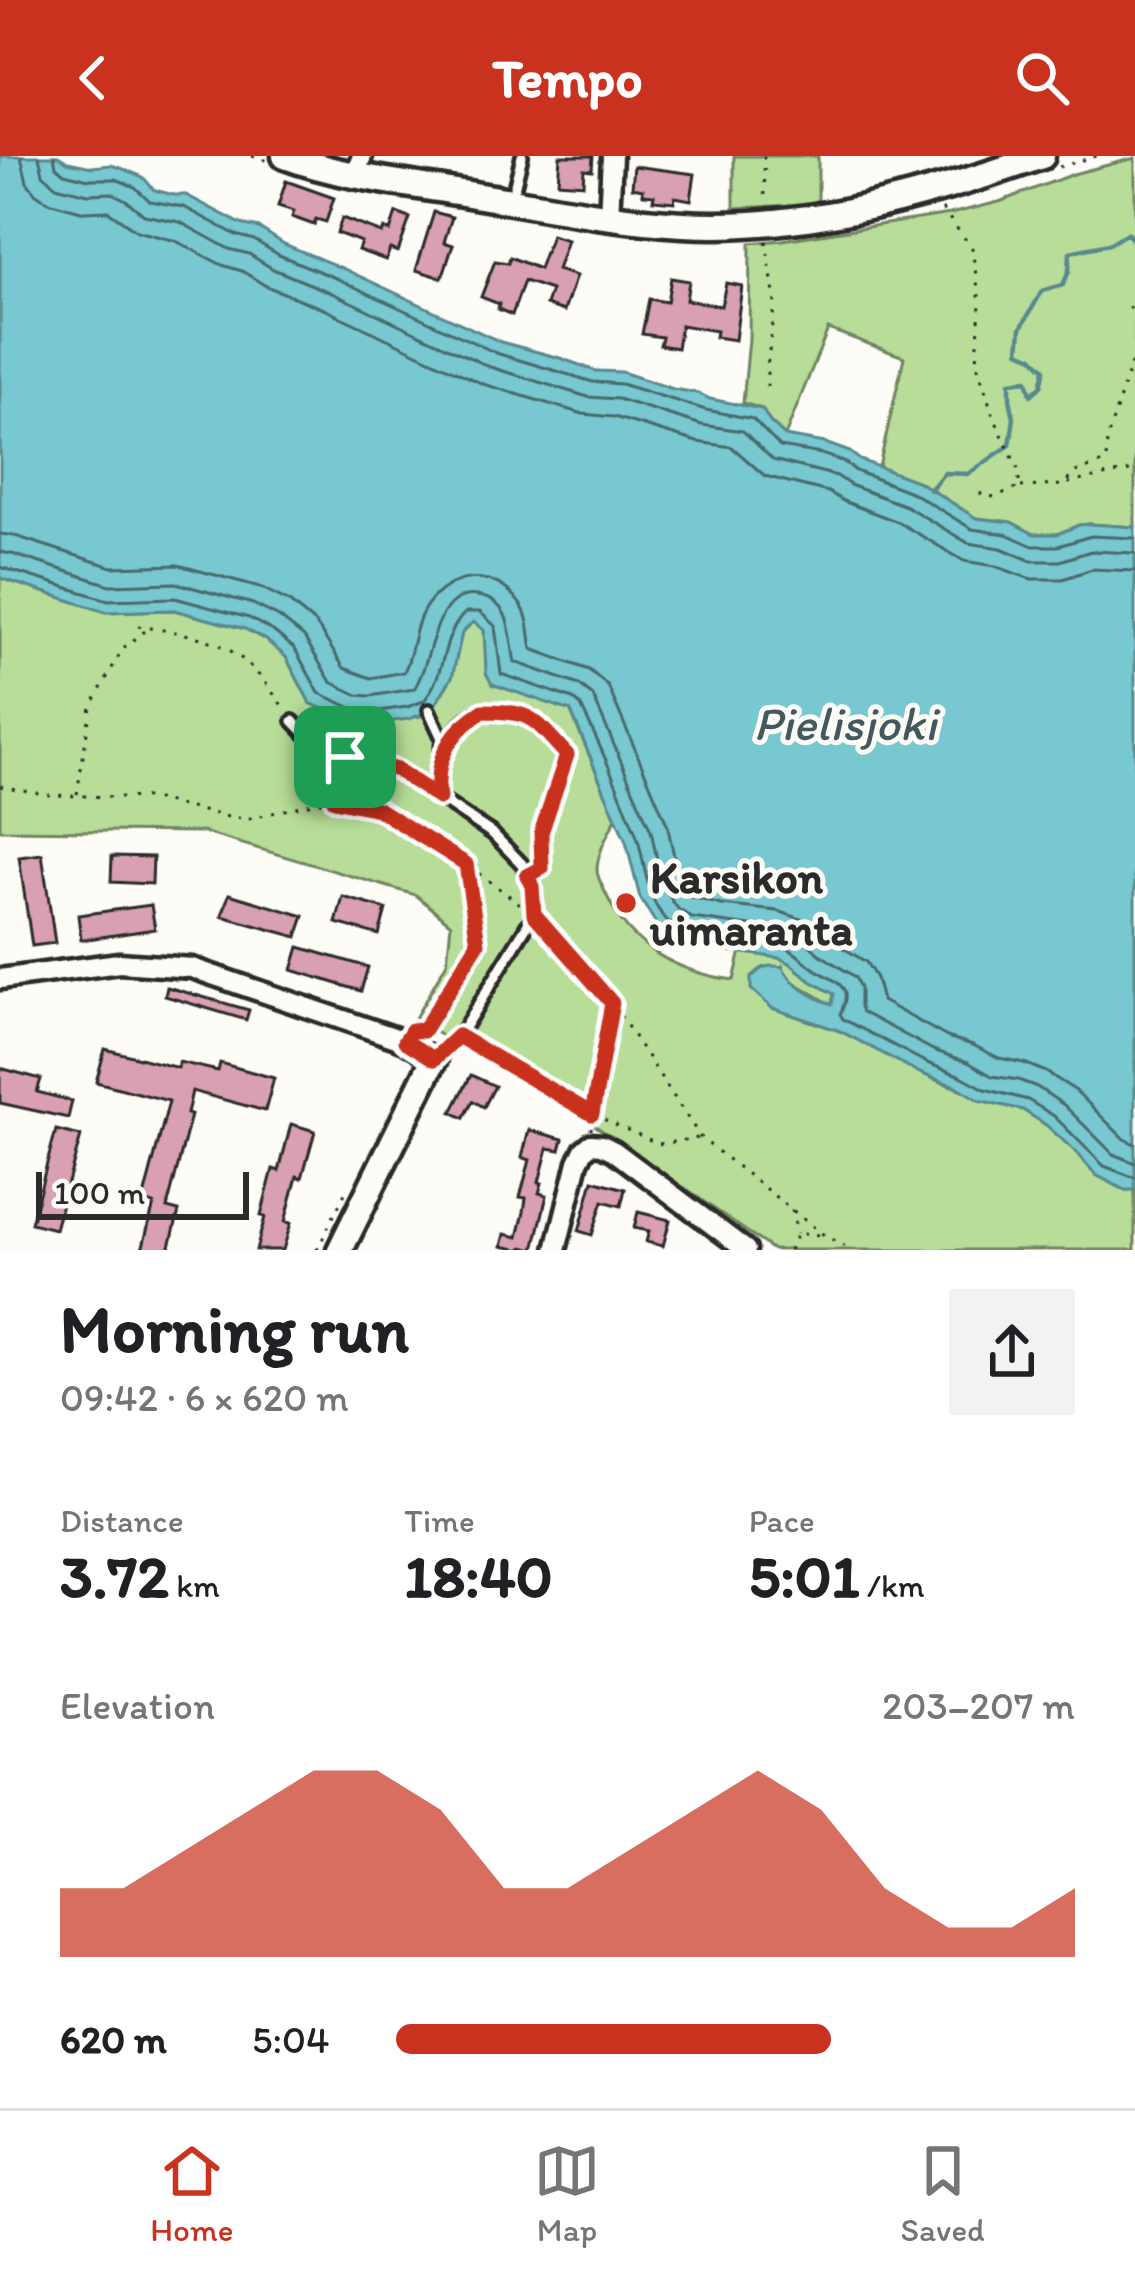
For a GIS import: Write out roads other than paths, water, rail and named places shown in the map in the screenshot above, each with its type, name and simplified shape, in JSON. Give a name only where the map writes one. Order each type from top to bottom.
[{"type":"street","points":[[285,156],[359,165],[511,201],[609,217],[765,230],[936,191],[1042,156]]},
{"type":"street","points":[[609,217],[612,156]]},
{"type":"street","points":[[0,979],[118,962],[192,968],[414,1036],[434,1059],[340,1250]]},
{"type":"street","points":[[556,1250],[578,1162],[591,1144],[614,1151],[746,1250]]},
{"type":"lane","points":[[511,201],[522,156]]},
{"type":"lane","points":[[429,710],[442,738],[436,780],[439,798]]},
{"type":"lane","points":[[440,758],[465,722],[483,711],[531,716]]},
{"type":"lane","points":[[293,721],[318,747],[397,770],[493,834],[522,864],[532,886],[534,914],[458,1036],[434,1059]]},
{"type":"water","name":"Pielisjoki","points":[[0,156],[58,156],[92,167],[121,168],[143,177],[154,190],[186,195],[501,342],[596,371],[622,372],[710,399],[762,409],[785,436],[850,452],[919,482],[976,518],[1011,522],[1034,534],[1057,534],[1090,524],[1135,527],[1135,1190],[1096,1175],[1046,1125],[1023,1110],[979,1100],[840,1031],[772,1008],[751,989],[751,978],[773,966],[783,967],[804,990],[832,1004],[834,994],[790,963],[683,944],[660,930],[640,898],[626,842],[571,711],[492,684],[486,673],[484,630],[473,622],[462,633],[452,677],[432,710],[409,719],[371,724],[351,721],[310,703],[286,657],[245,629],[174,610],[106,612],[0,578]]},
{"type":"waterway","points":[[930,490],[944,473],[968,474],[1010,445],[1014,418],[1010,382],[1027,380],[1031,395],[1041,386],[1045,369],[1019,351],[1021,328],[1042,291],[1063,285],[1070,252],[1109,244],[1127,233],[1135,243]]},
{"type":"place","name":"Karsikon uimaranta","points":[[626,903]]}]
